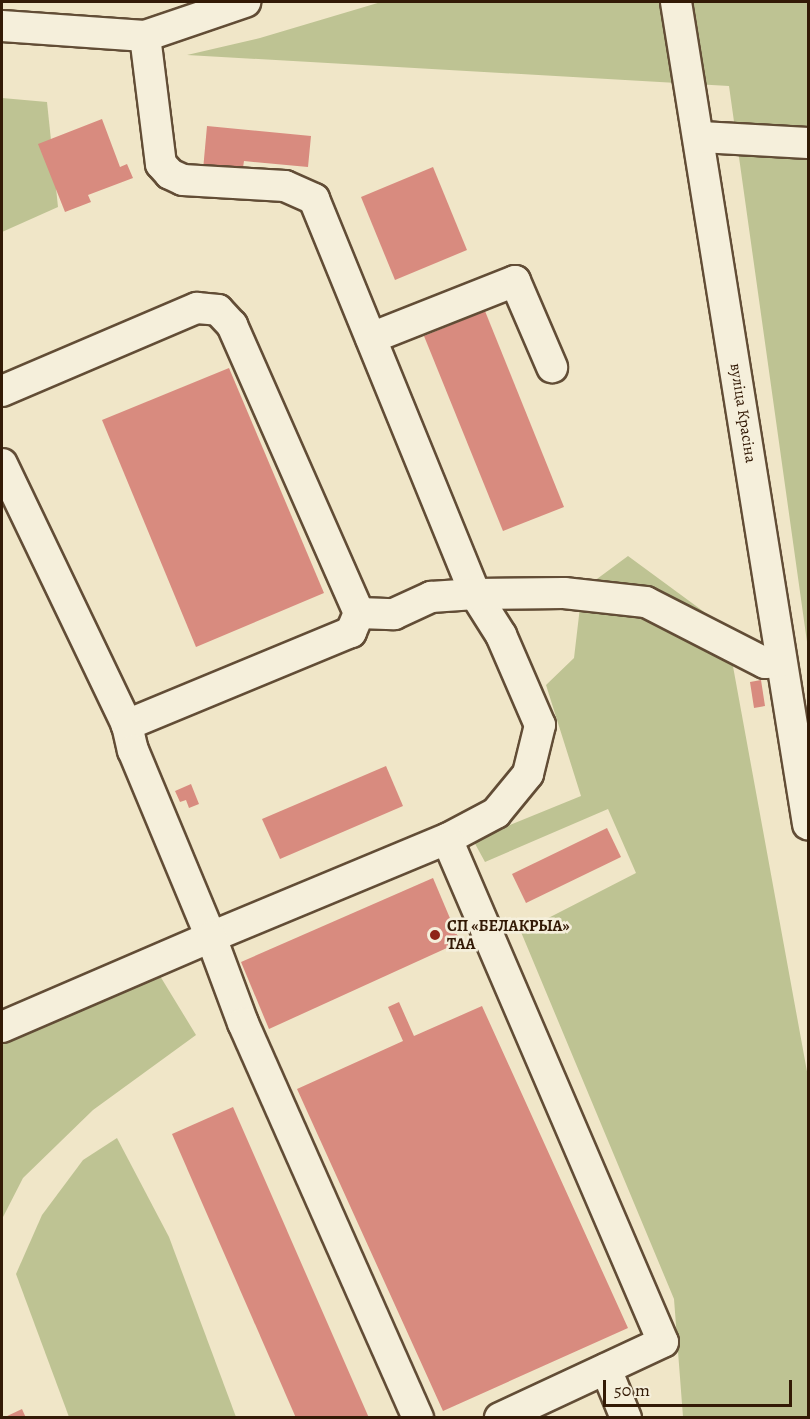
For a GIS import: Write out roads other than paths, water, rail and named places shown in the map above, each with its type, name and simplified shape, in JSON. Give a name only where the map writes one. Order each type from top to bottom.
[{"type":"street","points":[[2,26],[145,36],[245,2]]},
{"type":"street","name":"вуліца Красіна","points":[[676,2],[701,137],[808,824]]},
{"type":"street","points":[[2,1027],[447,839],[496,813],[528,774],[540,725],[501,635],[475,594],[314,199],[285,186],[183,180],[161,164],[145,36]]},
{"type":"street","points":[[701,137],[808,143]]},
{"type":"street","points":[[371,338],[515,281],[552,367]]},
{"type":"street","points":[[2,391],[197,308],[218,310],[232,325],[359,613],[351,632],[127,725]]},
{"type":"street","points":[[2,464],[127,725],[133,750],[211,938],[243,1023],[418,1418]]},
{"type":"street","points":[[359,613],[394,614],[431,597],[475,594],[564,593],[646,602],[765,663],[781,661]]},
{"type":"street","points":[[501,635],[532,594]]},
{"type":"street","points":[[447,839],[663,1342],[501,1418]]},
{"type":"street","points":[[606,1369],[626,1418]]},
{"type":"place","name":"СП «БЕЛАКРЫА» ТАА","points":[[435,935]]}]
